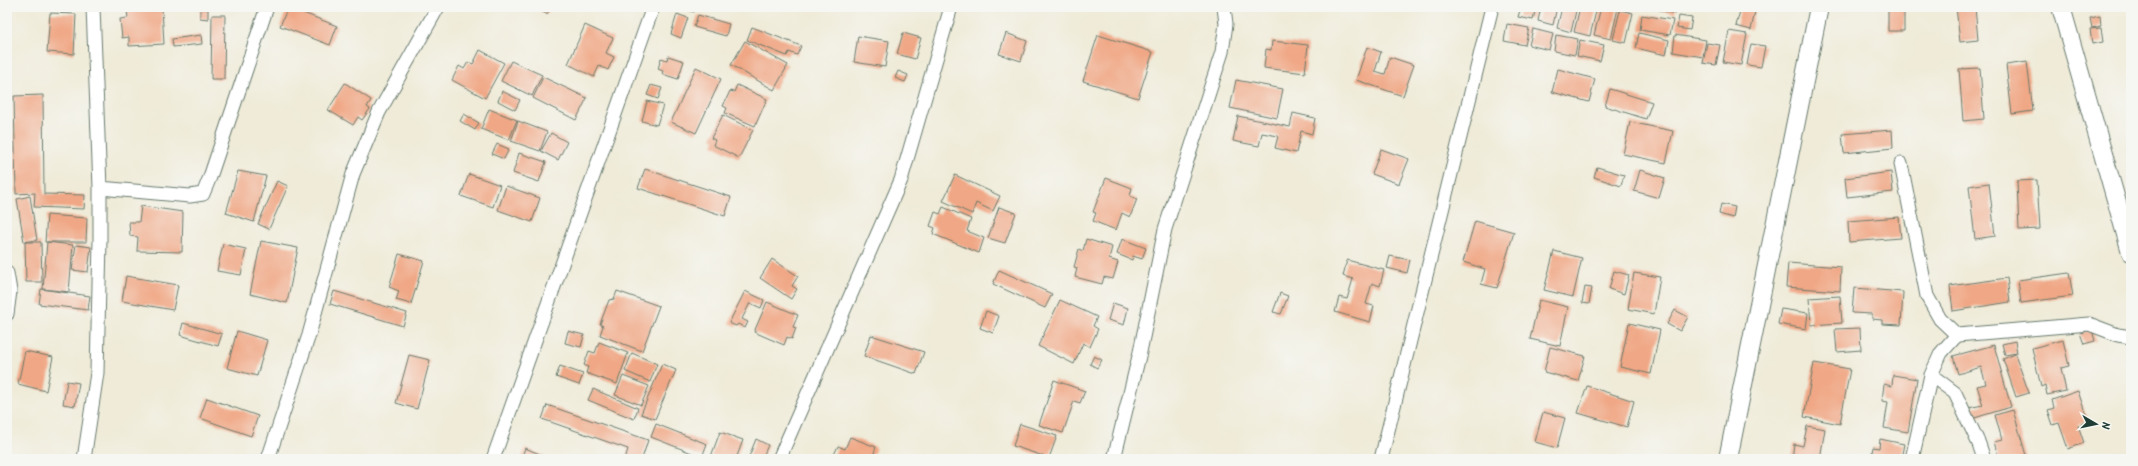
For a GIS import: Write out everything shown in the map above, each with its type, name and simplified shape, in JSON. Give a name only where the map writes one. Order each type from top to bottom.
[{"type":"street","points":[[84,459],[97,373],[100,188],[93,7]]},
{"type":"street","points":[[100,188],[190,196],[203,194],[267,7]]},
{"type":"street","points":[[268,459],[309,335],[353,174],[378,112],[438,7]]},
{"type":"street","points":[[493,459],[653,7]]},
{"type":"street","points":[[779,459],[900,180],[951,7]]},
{"type":"street","points":[[1114,459],[1140,352],[1165,229],[1222,52],[1226,24],[1224,7]]},
{"type":"street","points":[[1381,459],[1492,7]]},
{"type":"street","points":[[1728,459],[1819,7]]},
{"type":"street","points":[[2060,7],[2131,252]]},
{"type":"street","points":[[1901,164],[1927,296],[1940,319],[1957,334]]},
{"type":"street","points":[[7,272],[10,291],[7,314]]},
{"type":"street","points":[[1912,459],[1931,375],[1941,353],[1957,334],[2089,324],[2118,335],[2131,337]]},
{"type":"street","points":[[1931,375],[1955,393],[1984,459]]},
{"type":"building","points":[[140,7],[162,8],[164,44],[129,46],[129,37],[122,38],[120,19],[128,18],[127,11],[140,10]]},
{"type":"building","points":[[288,7],[337,26],[330,45],[280,26]]},
{"type":"building","points":[[537,7],[551,7],[547,14],[536,9]]},
{"type":"building","points":[[679,7],[695,7],[694,12]]},
{"type":"building","points":[[1521,7],[1536,7],[1533,20],[1518,17]]},
{"type":"building","points":[[1541,7],[1557,7],[1553,25],[1538,21]]},
{"type":"building","points":[[1562,7],[1577,7],[1571,32],[1557,28]]},
{"type":"building","points":[[1580,7],[1597,7],[1590,36],[1574,32]]},
{"type":"building","points":[[1601,7],[1618,8],[1611,39],[1594,35]]},
{"type":"building","points":[[1648,7],[1676,7],[1675,14]]},
{"type":"building","points":[[1741,7],[1756,7],[1751,30],[1736,26]]},
{"type":"building","points":[[1888,7],[1904,7],[1904,31],[1888,31]]},
{"type":"building","points":[[1956,7],[1975,7],[1978,40],[1960,42]]},
{"type":"building","points":[[200,9],[208,9],[208,19],[200,18]]},
{"type":"building","points":[[1620,10],[1633,13],[1626,43],[1613,40]]},
{"type":"building","points":[[50,13],[76,14],[74,54],[47,52]]},
{"type":"building","points":[[677,14],[688,18],[681,38],[671,34]]},
{"type":"building","points":[[212,15],[225,15],[224,79],[211,79]]},
{"type":"building","points":[[698,15],[729,24],[726,36],[694,27]]},
{"type":"building","points":[[1642,15],[1673,20],[1670,35],[1640,30]]},
{"type":"building","points":[[1679,16],[1692,18],[1690,30],[1677,28]]},
{"type":"building","points":[[2100,16],[2101,26],[2092,28],[2090,18]]},
{"type":"building","points":[[1507,24],[1529,28],[1525,45],[1504,41]]},
{"type":"building","points":[[585,25],[613,38],[606,53],[614,57],[608,70],[599,66],[594,77],[568,64]]},
{"type":"building","points":[[752,27],[801,46],[797,55],[789,52],[787,56],[747,40]]},
{"type":"building","points":[[2101,28],[2103,42],[2092,44],[2090,29]]},
{"type":"building","points":[[1533,29],[1553,34],[1549,50],[1529,45]]},
{"type":"building","points":[[1729,31],[1747,34],[1741,65],[1723,62]]},
{"type":"building","points":[[903,33],[921,38],[915,59],[897,54]]},
{"type":"building","points":[[1006,33],[1027,41],[1021,61],[999,54]]},
{"type":"building","points":[[1639,33],[1669,40],[1666,55],[1636,48]]},
{"type":"building","points":[[201,35],[202,44],[173,47],[172,39]]},
{"type":"building","points":[[1098,35],[1153,52],[1138,98],[1083,81]]},
{"type":"building","points":[[1556,35],[1578,39],[1575,55],[1554,51]]},
{"type":"building","points":[[1675,35],[1706,40],[1703,57],[1673,52]]},
{"type":"building","points":[[858,36],[889,41],[885,67],[854,62]]},
{"type":"building","points":[[1580,40],[1604,45],[1600,61],[1577,56]]},
{"type":"building","points":[[745,41],[788,65],[774,90],[731,65]]},
{"type":"building","points":[[1272,41],[1308,45],[1305,73],[1264,68],[1266,49],[1271,50]]},
{"type":"building","points":[[1707,43],[1720,45],[1716,65],[1703,63]]},
{"type":"building","points":[[1751,44],[1765,46],[1761,67],[1747,65]]},
{"type":"building","points":[[1367,47],[1381,52],[1375,71],[1385,74],[1390,57],[1414,65],[1403,96],[1356,80]]},
{"type":"building","points":[[480,50],[504,63],[485,98],[452,80],[459,66],[464,69],[468,62],[473,64]]},
{"type":"building","points":[[668,56],[684,61],[678,79],[662,74],[663,71],[658,69],[661,58],[667,60]]},
{"type":"building","points":[[511,61],[542,75],[532,96],[501,81]]},
{"type":"building","points":[[2027,62],[2033,111],[2012,114],[2006,65]]},
{"type":"building","points":[[696,67],[721,79],[696,133],[671,122]]},
{"type":"building","points":[[1980,68],[1984,119],[1963,121],[1959,69]]},
{"type":"building","points":[[1558,69],[1595,79],[1589,102],[1552,92]]},
{"type":"building","points":[[898,71],[908,75],[905,82],[895,78]]},
{"type":"building","points":[[543,77],[587,98],[576,120],[533,98]]},
{"type":"building","points":[[1236,80],[1283,89],[1277,118],[1230,108]]},
{"type":"building","points":[[345,83],[371,100],[367,107],[370,109],[362,120],[358,117],[353,125],[328,110]]},
{"type":"building","points":[[651,85],[662,88],[658,99],[647,95]]},
{"type":"building","points":[[737,85],[767,99],[755,126],[725,113],[727,108],[723,106],[730,91],[734,92]]},
{"type":"building","points":[[1610,89],[1652,102],[1646,119],[1605,106]]},
{"type":"building","points":[[502,91],[520,100],[515,110],[498,101]]},
{"type":"building","points":[[43,95],[44,194],[85,195],[84,209],[34,207],[35,193],[16,194],[14,96]]},
{"type":"building","points":[[647,101],[663,105],[657,125],[642,121]]},
{"type":"building","points":[[489,109],[517,120],[509,140],[481,129]]},
{"type":"building","points":[[1293,113],[1315,118],[1312,134],[1301,131],[1296,153],[1275,148],[1278,136],[1262,133],[1259,146],[1233,141],[1238,116],[1290,127]]},
{"type":"building","points":[[464,114],[479,123],[475,130],[460,121]]},
{"type":"building","points":[[723,115],[753,130],[739,158],[713,145],[715,140],[711,138]]},
{"type":"building","points":[[518,121],[547,132],[540,151],[511,141]]},
{"type":"building","points":[[1630,122],[1673,131],[1666,163],[1623,154]]},
{"type":"building","points":[[1892,130],[1893,148],[1844,153],[1842,134]]},
{"type":"building","points":[[551,133],[567,142],[558,160],[541,151]]},
{"type":"building","points":[[497,144],[509,149],[504,159],[492,154]]},
{"type":"building","points":[[1381,149],[1409,159],[1399,184],[1372,174]]},
{"type":"building","points":[[519,153],[546,162],[539,182],[513,173]]},
{"type":"building","points":[[1597,167],[1624,175],[1621,186],[1594,177]]},
{"type":"building","points":[[645,169],[731,197],[725,216],[638,188]]},
{"type":"building","points":[[1640,170],[1665,178],[1659,198],[1634,191]]},
{"type":"building","points":[[238,171],[266,176],[254,222],[226,213]]},
{"type":"building","points":[[1891,172],[1893,192],[1847,197],[1845,178]]},
{"type":"building","points":[[469,174],[500,185],[493,207],[461,196]]},
{"type":"building","points":[[955,175],[1000,196],[993,211],[976,203],[972,214],[943,201]]},
{"type":"building","points":[[1106,178],[1132,188],[1130,196],[1137,199],[1130,217],[1122,213],[1116,230],[1093,221],[1096,213],[1093,212]]},
{"type":"building","points":[[2037,180],[2040,229],[2019,230],[2017,181]]},
{"type":"building","points":[[277,181],[288,186],[269,229],[258,224]]},
{"type":"building","points":[[1989,183],[1995,236],[1975,239],[1969,186]]},
{"type":"building","points":[[506,186],[540,198],[532,222],[498,210]]},
{"type":"building","points":[[30,196],[37,240],[24,242],[17,199]]},
{"type":"building","points":[[1721,204],[1735,207],[1733,218],[1719,214]]},
{"type":"building","points":[[141,206],[183,212],[182,252],[137,251],[138,237],[130,236],[129,222],[139,222]]},
{"type":"building","points":[[943,207],[971,219],[967,231],[984,238],[979,253],[933,234],[935,228],[930,226],[935,212],[940,214]]},
{"type":"building","points":[[999,207],[1016,213],[1005,243],[988,238]]},
{"type":"building","points":[[47,215],[87,218],[86,242],[45,242]]},
{"type":"building","points":[[1899,217],[1901,238],[1849,242],[1848,221]]},
{"type":"building","points":[[1475,221],[1514,232],[1497,288],[1481,284],[1485,269],[1463,262]]},
{"type":"building","points":[[1086,239],[1112,247],[1109,259],[1118,262],[1113,279],[1104,277],[1102,284],[1075,277],[1077,268],[1074,267],[1079,249],[1083,251]]},
{"type":"building","points":[[1122,239],[1146,248],[1142,259],[1133,256],[1132,260],[1117,254]]},
{"type":"building","points":[[261,241],[298,248],[287,303],[250,294]]},
{"type":"building","points":[[25,242],[41,242],[42,282],[26,282]]},
{"type":"building","points":[[47,242],[73,245],[69,292],[43,289]]},
{"type":"building","points":[[223,244],[246,249],[241,275],[217,271]]},
{"type":"building","points":[[76,245],[91,247],[88,272],[72,270]]},
{"type":"building","points":[[1554,251],[1582,258],[1573,297],[1544,290]]},
{"type":"building","points":[[399,254],[424,261],[411,304],[396,300],[399,291],[389,287]]},
{"type":"building","points":[[1390,256],[1410,260],[1407,273],[1387,268]]},
{"type":"building","points":[[772,259],[798,276],[792,286],[797,289],[791,299],[760,278]]},
{"type":"building","points":[[1347,260],[1384,270],[1380,286],[1372,283],[1366,304],[1374,306],[1370,322],[1335,312],[1339,297],[1347,299],[1353,279],[1343,276]]},
{"type":"building","points":[[1788,263],[1841,267],[1840,291],[1786,287]]},
{"type":"building","points":[[999,270],[1052,294],[1045,308],[993,284]]},
{"type":"building","points":[[1614,271],[1629,275],[1624,294],[1609,289]]},
{"type":"building","points":[[1634,273],[1660,277],[1654,314],[1628,309]]},
{"type":"building","points":[[2069,273],[2073,296],[2021,303],[2018,280]]},
{"type":"building","points":[[126,276],[178,285],[173,310],[122,301]]},
{"type":"building","points":[[2007,278],[2010,302],[1953,311],[1950,286]]},
{"type":"building","points":[[1585,287],[1592,288],[1589,304],[1582,303]]},
{"type":"building","points":[[1854,288],[1903,292],[1901,325],[1882,324],[1882,320],[1872,319],[1872,314],[1852,313]]},
{"type":"building","points":[[41,289],[90,296],[88,310],[39,304]]},
{"type":"building","points":[[334,291],[407,313],[403,326],[330,304]]},
{"type":"building","points":[[617,291],[659,306],[642,351],[600,335],[603,326],[600,324],[609,300],[614,299]]},
{"type":"building","points":[[745,291],[764,300],[761,308],[750,303],[742,319],[748,322],[745,328],[738,324],[736,326],[729,323]]},
{"type":"building","points":[[1280,293],[1288,296],[1281,314],[1273,312]]},
{"type":"building","points":[[1840,296],[1842,323],[1811,325],[1809,298]]},
{"type":"building","points":[[1060,300],[1097,317],[1093,326],[1098,329],[1090,347],[1083,343],[1074,364],[1038,346]]},
{"type":"building","points":[[1539,300],[1568,307],[1560,346],[1530,339]]},
{"type":"building","points":[[767,302],[798,315],[793,327],[796,328],[792,339],[787,337],[784,345],[754,332]]},
{"type":"building","points":[[1113,303],[1128,308],[1124,325],[1108,320]]},
{"type":"building","points":[[1781,309],[1808,313],[1806,329],[1778,324]]},
{"type":"building","points":[[1675,310],[1688,317],[1680,331],[1667,324]]},
{"type":"building","points":[[986,311],[999,316],[993,333],[980,328]]},
{"type":"building","points":[[183,323],[222,334],[218,346],[180,335]]},
{"type":"building","points":[[1629,323],[1660,330],[1651,374],[1620,367]]},
{"type":"building","points":[[1860,328],[1861,350],[1837,352],[1835,329]]},
{"type":"building","points":[[2092,330],[2095,341],[2084,344],[2080,333]]},
{"type":"building","points":[[237,331],[267,340],[257,376],[227,368]]},
{"type":"building","points":[[568,331],[584,335],[581,347],[565,343]]},
{"type":"building","points":[[871,335],[924,352],[916,374],[864,356]]},
{"type":"building","points":[[2063,340],[2069,366],[2061,368],[2066,391],[2047,395],[2045,385],[2041,387],[2032,348]]},
{"type":"building","points":[[2015,341],[2017,353],[2005,355],[2002,344]]},
{"type":"building","points":[[599,342],[628,353],[617,384],[586,373],[588,367],[584,365],[589,351],[595,353]]},
{"type":"building","points":[[1994,345],[2011,407],[1971,419],[1968,408],[1983,405],[1977,386],[1986,384],[1981,367],[1958,374],[1953,356]]},
{"type":"building","points":[[1550,347],[1585,356],[1578,381],[1544,372]]},
{"type":"building","points":[[25,351],[53,357],[46,391],[18,384]]},
{"type":"building","points":[[632,353],[657,364],[650,382],[625,371]]},
{"type":"building","points":[[2015,354],[2029,393],[2016,397],[2003,359]]},
{"type":"building","points":[[409,355],[430,360],[417,409],[396,403]]},
{"type":"building","points":[[1094,356],[1102,360],[1097,368],[1090,364]]},
{"type":"building","points":[[1814,363],[1850,369],[1840,424],[1804,417]]},
{"type":"building","points":[[662,364],[676,370],[655,419],[641,414]]},
{"type":"building","points":[[560,366],[583,374],[579,385],[556,377]]},
{"type":"building","points":[[1893,375],[1917,379],[1908,432],[1884,428],[1888,402],[1882,401],[1884,384],[1892,386]]},
{"type":"building","points":[[623,376],[649,386],[641,405],[615,395]]},
{"type":"building","points":[[1054,380],[1085,391],[1080,403],[1074,401],[1063,433],[1039,425]]},
{"type":"building","points":[[67,381],[79,383],[75,406],[63,404]]},
{"type":"building","points":[[1587,386],[1634,401],[1627,427],[1578,413]]},
{"type":"building","points":[[593,389],[638,408],[634,419],[588,400]]},
{"type":"building","points":[[2078,391],[2088,421],[2078,425],[2084,443],[2068,449],[2059,423],[2053,425],[2048,410],[2054,408],[2052,400]]},
{"type":"building","points":[[207,398],[258,416],[251,436],[200,418]]},
{"type":"building","points":[[547,405],[648,440],[642,459],[625,459],[628,449],[542,419]]},
{"type":"building","points":[[2013,410],[2027,459],[1999,459],[1994,442],[2002,440],[1995,415]]},
{"type":"building","points":[[1543,412],[1565,418],[1557,448],[1535,442]]},
{"type":"building","points":[[656,424],[707,444],[702,457],[651,437]]},
{"type":"building","points":[[1020,424],[1057,436],[1049,458],[1013,446]]},
{"type":"building","points":[[1807,426],[1825,429],[1820,459],[1792,459],[1794,444],[1803,446]]},
{"type":"building","points":[[720,432],[743,440],[736,459],[710,459]]},
{"type":"building","points":[[850,437],[876,447],[872,459],[832,459],[838,446],[845,449]]},
{"type":"building","points":[[756,439],[768,445],[762,459],[748,459]]},
{"type":"building","points":[[1880,439],[1904,444],[1901,459],[1871,459],[1873,447],[1879,448]]},
{"type":"building","points":[[525,448],[542,455],[541,459],[521,459]]}]
